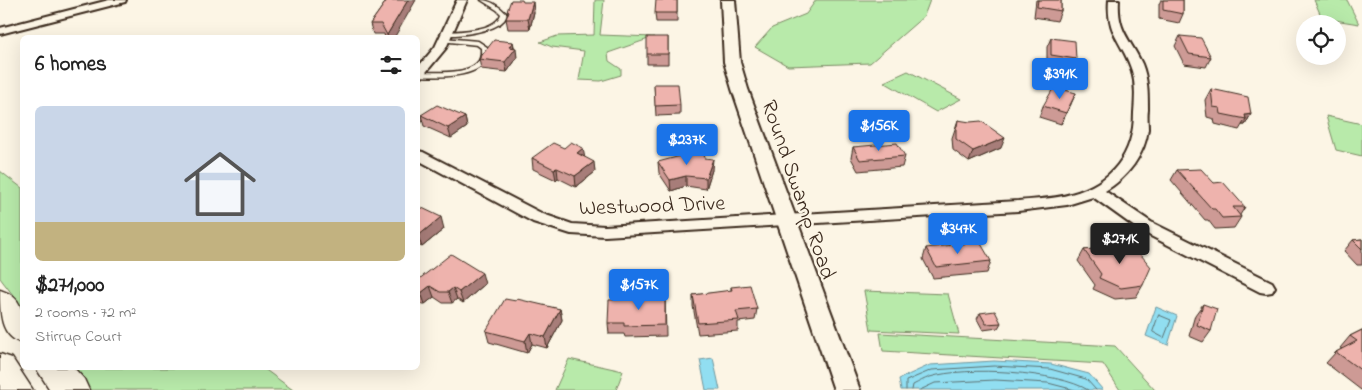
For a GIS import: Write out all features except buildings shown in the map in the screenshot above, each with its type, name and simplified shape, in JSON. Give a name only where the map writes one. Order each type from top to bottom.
[{"type":"highway","points":[[0,302],[20,327]]},
{"type":"highway","points":[[0,368],[16,390]]},
{"type":"highway","points":[[55,370],[71,390]]},
{"type":"street","points":[[0,31],[120,0]]},
{"type":"street","points":[[420,72],[440,48],[462,0]]},
{"type":"street","name":"Round Swamp Road","points":[[728,0],[732,62],[847,390]]},
{"type":"street","name":"Westwood Drive","points":[[420,156],[538,218],[571,230],[605,231],[1018,206],[1080,197],[1094,191],[1117,176],[1132,158],[1140,135],[1142,104],[1138,74],[1130,54],[1119,39],[1113,23],[1114,0]]},
{"type":"street","points":[[1094,191],[1146,226],[1266,287]]},
{"type":"lane","points":[[445,37],[489,27],[502,20],[504,14],[484,0]]},
{"type":"lane","points":[[420,74],[462,72],[475,68],[482,61],[485,53],[484,47],[478,43],[445,37]]},
{"type":"green space","points":[[595,0],[604,0],[600,35],[654,37],[608,53],[609,61],[621,69],[621,75],[601,81],[579,80],[584,51],[552,47],[540,42],[557,36],[594,35]]},
{"type":"green space","points":[[816,0],[930,0],[924,16],[870,63],[788,66],[755,47],[772,28],[806,14]]},
{"type":"green space","points":[[1314,0],[1347,0],[1359,24],[1346,22],[1346,15],[1321,15]]},
{"type":"green space","points":[[908,71],[961,99],[936,112],[884,82]]},
{"type":"green space","points":[[1326,116],[1362,124],[1362,156],[1336,150]]},
{"type":"green space","points":[[0,171],[20,186],[20,304],[0,278]]},
{"type":"green space","points":[[864,291],[948,294],[959,334],[871,330]]},
{"type":"green space","points":[[880,333],[1115,346],[1155,390],[1120,390],[1103,364],[883,351]]},
{"type":"green space","points":[[569,359],[623,371],[616,390],[555,390]]},
{"type":"green space","points":[[72,370],[266,370],[293,390],[88,390]]},
{"type":"water","points":[[1156,307],[1177,316],[1168,345],[1146,336]]},
{"type":"water","points":[[713,358],[720,390],[706,390],[700,360]]},
{"type":"water","points":[[994,361],[1051,364],[1089,374],[1103,390],[901,390],[899,379],[930,365]]}]
